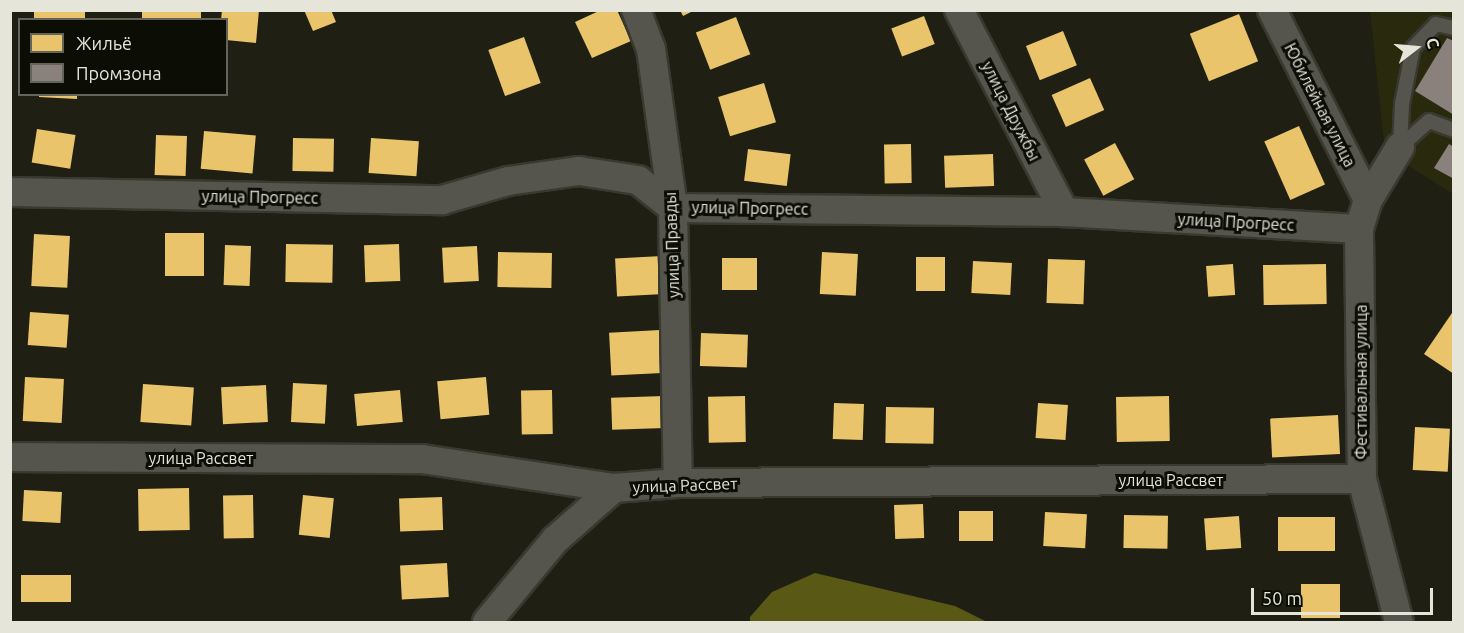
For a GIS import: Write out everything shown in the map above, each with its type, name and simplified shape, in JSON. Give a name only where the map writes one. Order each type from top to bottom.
[{"type":"street","name":"улица Правды","points":[[636,10],[651,49],[673,207],[678,483]]},
{"type":"street","name":"улица Дружбы","points":[[959,10],[1064,212]]},
{"type":"street","name":"Юбилейная улица","points":[[1272,10],[1368,200]]},
{"type":"street","name":"Фестивальная улица","points":[[1399,622],[1362,479],[1359,230],[1368,200],[1400,147]]},
{"type":"street","name":"улица Прогресс","points":[[10,192],[442,201],[508,182],[579,171],[638,180],[673,207],[1064,212],[1359,230]]},
{"type":"street","name":"улица Рассвет","points":[[10,458],[422,459],[614,488],[678,483],[1362,479]]},
{"type":"street","points":[[487,622],[555,540],[614,488]]},
{"type":"lane","points":[[1400,147],[1402,104],[1413,48],[1436,24],[1454,28]]},
{"type":"lane","points":[[1400,147],[1429,121],[1454,130]]},
{"type":"shaded area","points":[[1370,11],[1453,11],[1453,194],[1385,151]]},
{"type":"shaded area","points":[[815,573],[955,606],[987,622],[750,622],[750,617],[772,592]]},
{"type":"building: Жильё","points":[[34,10],[85,10],[85,18],[34,18]]},
{"type":"building: Жильё","points":[[142,10],[201,10],[201,18],[142,18]]},
{"type":"building: Жильё","points":[[222,10],[259,10],[256,43],[228,40],[228,18],[221,18]]},
{"type":"building: Жильё","points":[[304,10],[331,10],[336,22],[313,31]]},
{"type":"building: Жильё","points":[[601,10],[617,10],[631,41],[592,58],[575,22]]},
{"type":"building: Жильё","points":[[680,10],[695,10],[683,16]]},
{"type":"building: Жильё","points":[[1239,14],[1258,61],[1209,81],[1190,34]]},
{"type":"building: Жильё","points":[[924,16],[935,44],[902,57],[891,29]]},
{"type":"building: Жильё","points":[[736,17],[750,54],[710,70],[696,32]]},
{"type":"building: Жильё","points":[[1063,31],[1077,65],[1040,80],[1026,46]]},
{"type":"building: Жильё","points":[[524,37],[541,83],[505,96],[488,50]]},
{"type":"building: Жильё","points":[[1090,78],[1104,110],[1066,127],[1052,95]]},
{"type":"building: Жильё","points":[[764,83],[776,122],[730,136],[718,97]]},
{"type":"building: Жильё","points":[[77,96],[77,99],[39,97]]},
{"type":"building: Жильё","points":[[1299,126],[1325,184],[1290,200],[1264,141]]},
{"type":"building: Жильё","points":[[37,129],[76,135],[70,169],[32,163]]},
{"type":"building: Жильё","points":[[204,131],[256,136],[252,173],[201,169]]},
{"type":"building: Жильё","points":[[156,135],[187,136],[186,176],[155,175]]},
{"type":"building: Жильё","points":[[293,138],[334,139],[333,172],[292,171]]},
{"type":"building: Жильё","points":[[371,138],[419,141],[416,176],[369,173]]},
{"type":"building: Жильё","points":[[1115,143],[1134,179],[1103,196],[1084,159]]},
{"type":"building: Жильё","points":[[884,144],[911,144],[912,183],[885,183]]},
{"type":"building: Жильё","points":[[748,149],[791,154],[787,186],[744,181]]},
{"type":"building: Жильё","points":[[993,154],[994,186],[945,188],[944,156]]},
{"type":"building: Жильё","points":[[165,233],[204,233],[204,276],[165,276]]},
{"type":"building: Жильё","points":[[34,234],[70,236],[67,288],[31,286]]},
{"type":"building: Жильё","points":[[286,244],[333,245],[332,283],[285,282]]},
{"type":"building: Жильё","points":[[399,244],[400,281],[365,282],[364,245]]},
{"type":"building: Жильё","points":[[225,245],[251,246],[250,286],[224,285]]},
{"type":"building: Жильё","points":[[477,246],[479,281],[444,283],[442,248]]},
{"type":"building: Жильё","points":[[498,252],[552,253],[551,288],[497,287]]},
{"type":"building: Жильё","points":[[822,252],[858,254],[856,296],[820,294]]},
{"type":"building: Жильё","points":[[662,256],[664,294],[617,296],[615,258]]},
{"type":"building: Жильё","points":[[916,257],[945,257],[945,291],[916,291]]},
{"type":"building: Жильё","points":[[722,258],[757,258],[757,290],[722,290]]},
{"type":"building: Жильё","points":[[1048,259],[1085,260],[1083,304],[1046,303]]},
{"type":"building: Жильё","points":[[973,261],[1012,263],[1010,295],[971,293]]},
{"type":"building: Жильё","points":[[1233,264],[1235,295],[1208,297],[1206,266]]},
{"type":"building: Жильё","points":[[1326,264],[1327,304],[1264,305],[1263,265]]},
{"type":"building: Жильё","points":[[1454,310],[1454,374],[1424,354]]},
{"type":"building: Жильё","points":[[30,312],[69,315],[67,348],[28,345]]},
{"type":"building: Жильё","points":[[660,330],[662,373],[611,376],[609,333]]},
{"type":"building: Жильё","points":[[701,333],[748,335],[747,368],[700,366]]},
{"type":"building: Жильё","points":[[25,377],[64,379],[62,423],[23,421]]},
{"type":"building: Жильё","points":[[486,377],[489,415],[440,419],[437,381]]},
{"type":"building: Жильё","points":[[293,383],[327,385],[325,424],[291,422]]},
{"type":"building: Жильё","points":[[143,384],[194,388],[191,425],[140,422]]},
{"type":"building: Жильё","points":[[266,385],[268,422],[223,424],[221,387]]},
{"type":"building: Жильё","points":[[400,390],[403,422],[357,426],[354,394]]},
{"type":"building: Жильё","points":[[552,390],[553,434],[522,435],[521,391]]},
{"type":"building: Жильё","points":[[664,396],[665,428],[612,430],[611,398]]},
{"type":"building: Жильё","points":[[745,396],[746,442],[709,443],[708,397]]},
{"type":"building: Жильё","points":[[1169,396],[1170,441],[1117,442],[1116,397]]},
{"type":"building: Жильё","points":[[834,403],[864,404],[863,440],[833,439]]},
{"type":"building: Жильё","points":[[1038,403],[1068,405],[1065,440],[1036,438]]},
{"type":"building: Жильё","points":[[886,407],[934,408],[933,444],[885,443]]},
{"type":"building: Жильё","points":[[1338,415],[1340,454],[1272,458],[1270,419]]},
{"type":"building: Жильё","points":[[1415,427],[1450,429],[1448,472],[1413,470]]},
{"type":"building: Жильё","points":[[189,488],[190,530],[139,531],[138,489]]},
{"type":"building: Жильё","points":[[24,490],[62,492],[60,523],[22,521]]},
{"type":"building: Жильё","points":[[253,495],[254,538],[224,539],[223,496]]},
{"type":"building: Жильё","points":[[303,495],[334,498],[330,538],[299,535]]},
{"type":"building: Жильё","points":[[442,497],[443,530],[400,531],[399,499]]},
{"type":"building: Жильё","points":[[923,504],[924,538],[895,539],[894,505]]},
{"type":"building: Жильё","points":[[959,511],[993,511],[993,541],[959,541]]},
{"type":"building: Жильё","points":[[1045,512],[1087,514],[1085,548],[1043,546]]},
{"type":"building: Жильё","points":[[1124,515],[1168,516],[1167,549],[1123,548]]},
{"type":"building: Жильё","points":[[1239,516],[1241,548],[1206,550],[1204,518]]},
{"type":"building: Жильё","points":[[1278,517],[1335,517],[1335,551],[1278,551]]},
{"type":"building: Жильё","points":[[447,563],[449,597],[402,599],[400,565]]},
{"type":"building: Жильё","points":[[21,575],[71,575],[71,602],[21,602]]},
{"type":"building: Жильё","points":[[1301,584],[1340,584],[1340,618],[1301,618]]},
{"type":"building: Промзона","points":[[1447,38],[1454,41],[1454,115],[1415,91]]},
{"type":"building: Промзона","points":[[1449,144],[1454,147],[1454,179],[1434,168]]}]
